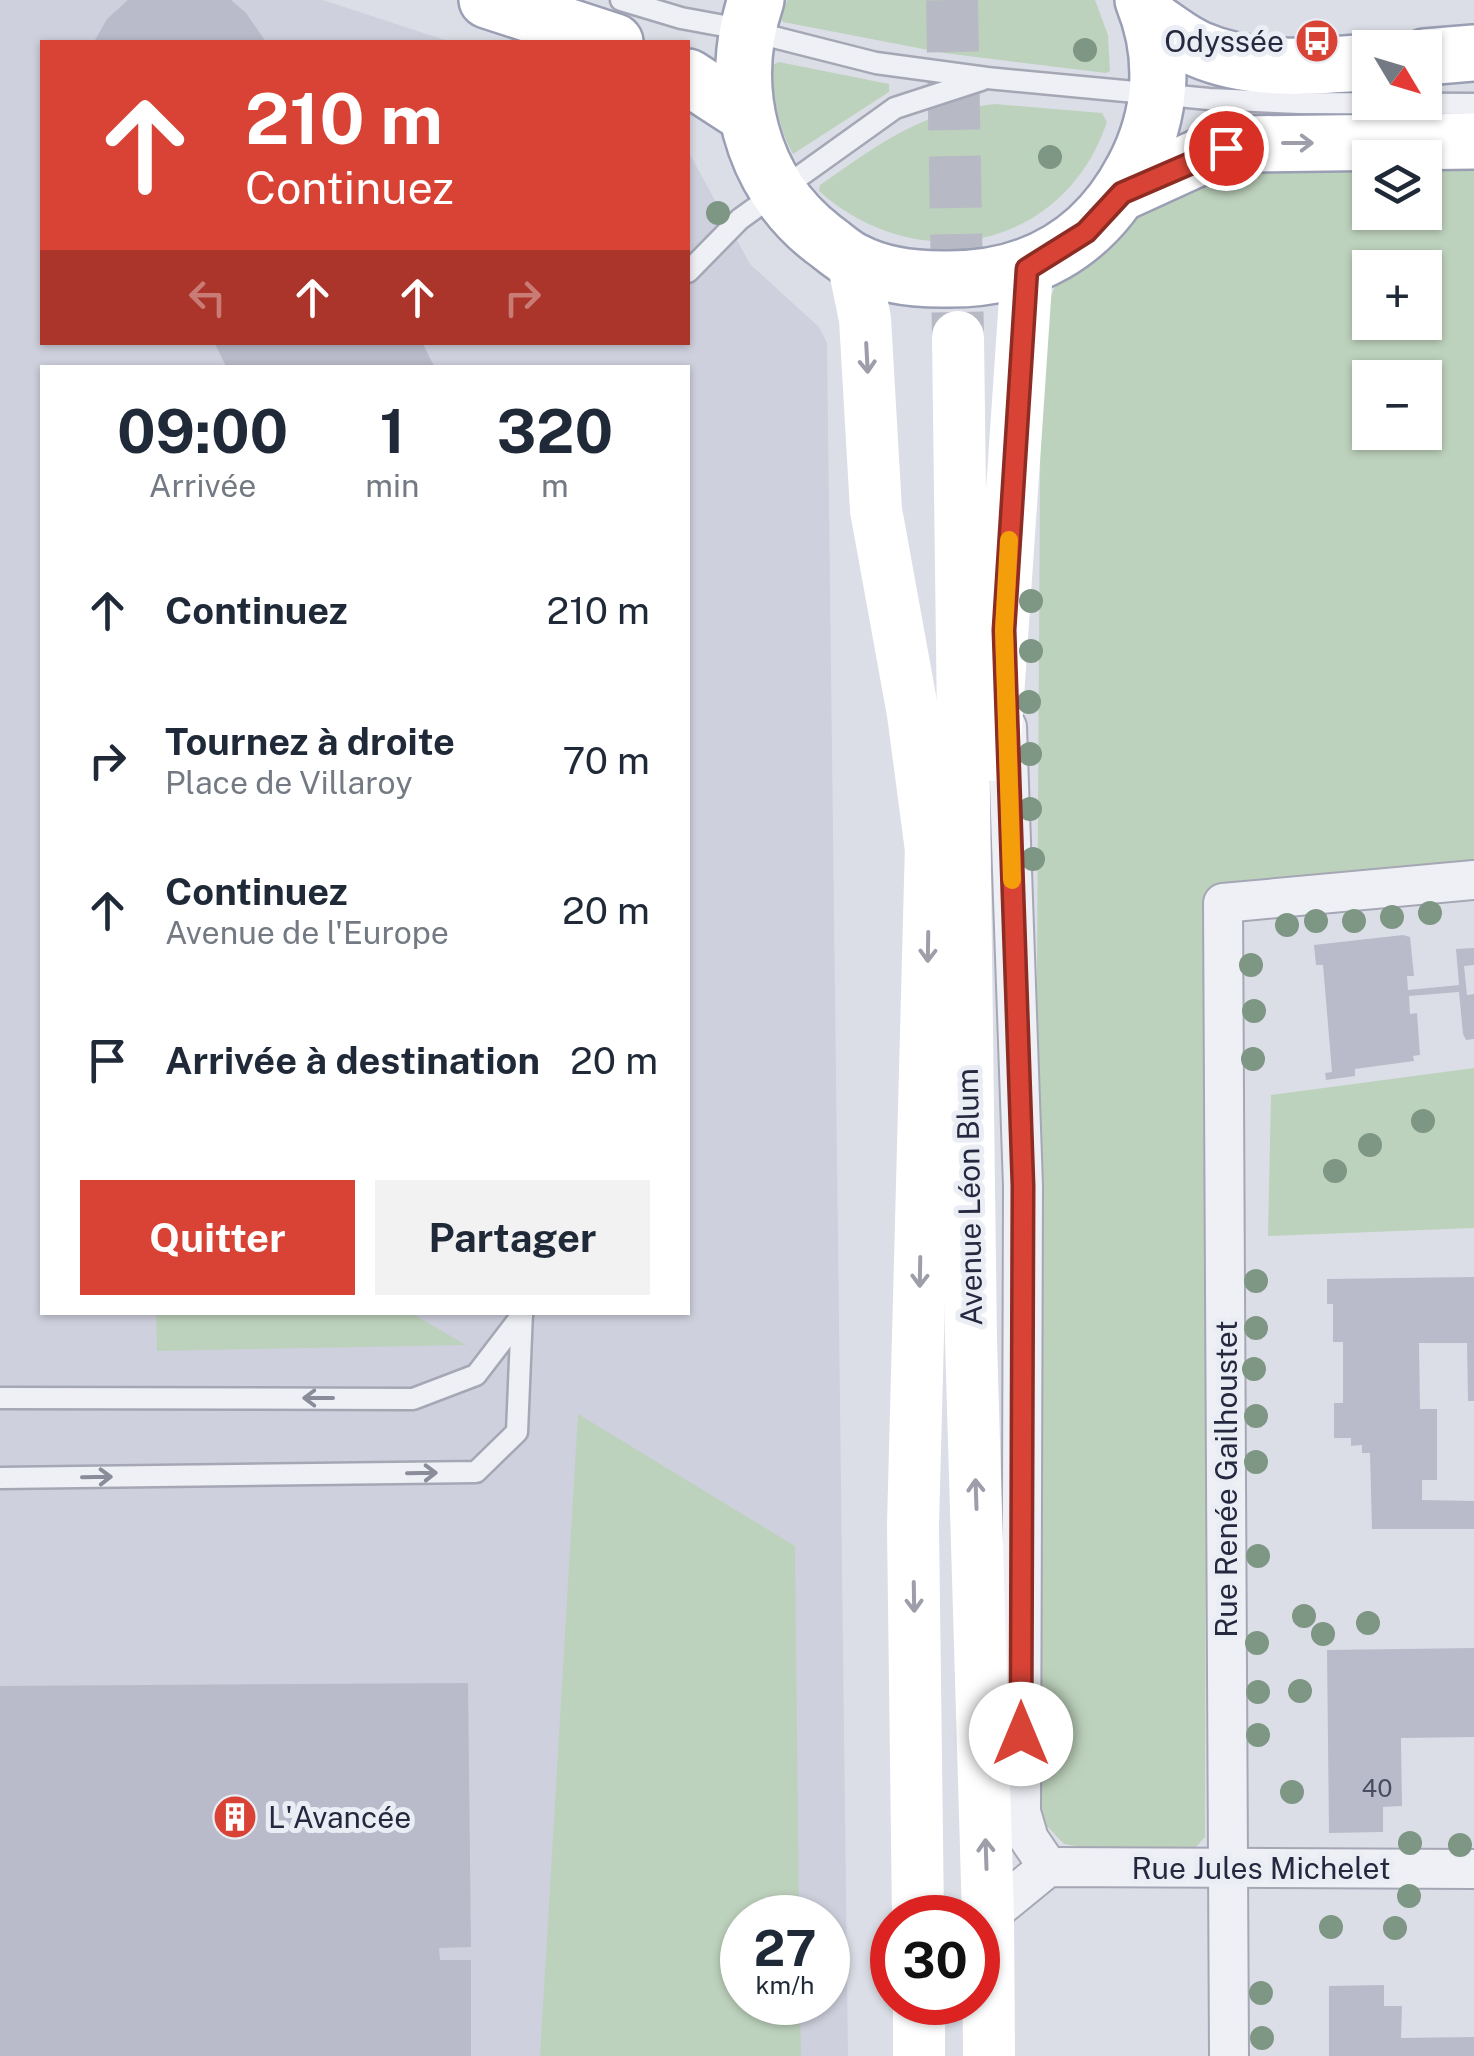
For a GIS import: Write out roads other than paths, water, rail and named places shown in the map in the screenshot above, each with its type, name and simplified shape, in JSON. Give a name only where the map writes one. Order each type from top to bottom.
[{"type":"main road","points":[[487,0],[609,40]]},
{"type":"main road","points":[[751,15],[741,72],[745,114],[758,155],[778,192],[810,228],[853,261],[911,279],[978,280],[1027,269],[1086,232],[1122,193],[1146,146],[1158,94],[1158,51],[1147,10]]},
{"type":"main road","points":[[1147,10],[1196,49],[1234,61],[1274,65],[1352,63]]},
{"type":"main road","points":[[1442,57],[1474,54]]},
{"type":"main road","points":[[690,77],[745,114]]},
{"type":"main road","points":[[1122,193],[1202,156],[1243,144],[1474,141]]},
{"type":"main road","points":[[853,261],[865,319],[876,510],[913,714],[930,850]]},
{"type":"main road","points":[[971,1341],[986,858],[1027,269]]},
{"type":"main road","name":"Avenue Léon Blum","points":[[918,1895],[913,1525],[948,336],[971,800],[971,1341],[987,1895]]},
{"type":"main road","points":[[918,2025],[919,2056]]},
{"type":"main road","name":"Avenue Léon Blum","points":[[989,2025],[989,2056]]},
{"type":"street","points":[[1000,1906],[1048,1867],[1030,1839],[1021,1812],[1023,1186],[1004,630]]},
{"type":"street","name":"Rue Renée Gailhoustet","points":[[1229,2056],[1224,903],[1474,880]]},
{"type":"street","name":"Rue Jules Michelet","points":[[1048,1867],[1474,1869]]},
{"type":"lane","points":[[621,0],[681,18],[751,15],[876,63],[987,78],[1299,103],[1474,104]]},
{"type":"lane","points":[[690,270],[740,219],[895,108],[987,78]]},
{"type":"lane","points":[[0,1398],[412,1398],[476,1375],[521,1315]]},
{"type":"lane","points":[[0,1478],[476,1472],[517,1432],[522,1315]]},
{"type":"tunnel","points":[[952,0],[958,337]]},
{"type":"place","name":"Odyssée","points":[[1317,41]]},
{"type":"place","name":"L'Avancée","points":[[235,1817]]}]
